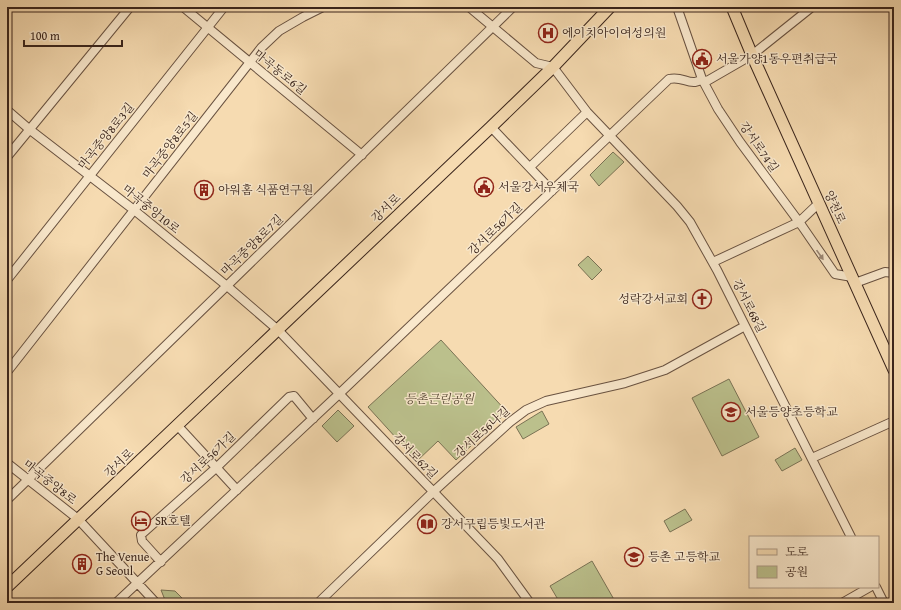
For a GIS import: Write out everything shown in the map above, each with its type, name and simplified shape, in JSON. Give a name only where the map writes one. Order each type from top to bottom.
[{"type":"main road","name":"강서로","points":[[7,587],[491,127],[610,7]]},
{"type":"main road","name":"양천로","points":[[732,7],[818,203],[894,370]]},
{"type":"street","points":[[7,157],[130,7]]},
{"type":"street","name":"마곡동로6길","points":[[183,7],[362,155]]},
{"type":"street","name":"마곡중앙8로3길","points":[[7,280],[224,7]]},
{"type":"street","name":"마곡중앙8로5길","points":[[7,372],[261,48],[279,31],[323,7]]},
{"type":"street","points":[[469,7],[536,63],[552,67]]},
{"type":"street","name":"마곡중앙8로7길","points":[[7,500],[513,7]]},
{"type":"street","name":"강서로74길","points":[[677,7],[702,79],[718,109],[835,274],[853,280]]},
{"type":"street","points":[[702,79],[707,81],[752,55],[812,7]]},
{"type":"street","name":"강서로68길","points":[[552,67],[587,112],[677,206],[690,222],[713,262],[851,536]]},
{"type":"street","name":"강서로56가길","points":[[116,603],[313,419],[669,79],[676,77],[694,82],[702,79]]},
{"type":"street","name":"마곡중앙10로","points":[[7,110],[29,129],[134,210],[278,330]]},
{"type":"street","points":[[530,167],[587,112]]},
{"type":"street","points":[[491,127],[552,191]]},
{"type":"street","points":[[713,262],[799,222],[818,203]]},
{"type":"street","points":[[853,280],[885,272],[894,273]]},
{"type":"street","name":"강서로56나길","points":[[318,603],[433,492],[510,422],[526,410],[546,401],[625,383],[665,370],[745,326]]},
{"type":"street","name":"강서로62길","points":[[278,330],[498,559],[530,603]]},
{"type":"street","name":"강서로56가길","points":[[161,562],[142,541],[141,535],[217,467],[292,396],[294,396],[313,419]]},
{"type":"street","points":[[812,458],[894,422]]},
{"type":"street","points":[[178,425],[237,490]]},
{"type":"street","name":"마곡중앙8로","points":[[7,464],[78,519]]},
{"type":"street","points":[[78,519],[156,603]]},
{"type":"street","points":[[842,603],[868,588]]},
{"type":"street","points":[[876,588],[884,603]]},
{"type":"green space","points":[[613,152],[624,162],[599,186],[590,175]]},
{"type":"green space","points":[[588,256],[602,270],[592,280],[578,265]]},
{"type":"green space","name":"등촌근린공원","points":[[441,340],[507,412],[456,460],[438,441],[417,461],[368,407]]},
{"type":"green space","points":[[729,379],[759,437],[722,456],[692,398]]},
{"type":"green space","points":[[338,410],[354,426],[337,442],[322,426]]},
{"type":"green space","points":[[542,411],[549,424],[523,439],[516,427]]},
{"type":"green space","points":[[795,448],[802,460],[782,471],[775,460]]},
{"type":"green space","points":[[685,509],[692,520],[670,532],[664,521]]},
{"type":"green space","points":[[592,561],[616,603],[560,603],[550,586]]},
{"type":"green space","points":[[161,590],[175,591],[182,598],[176,602],[167,601],[165,600]]},
{"type":"place","name":"에이치아이여성의원","points":[[548,33]]},
{"type":"place","name":"서울가양1동우편취급국","points":[[702,59]]},
{"type":"place","name":"서울강서우체국","points":[[484,187]]},
{"type":"place","name":"아워홈 식품연구원","points":[[204,190]]},
{"type":"place","name":"성락강서교회","points":[[702,299]]},
{"type":"place","name":"서울등양초등학교","points":[[731,412]]},
{"type":"place","name":"SR호텔","points":[[141,521]]},
{"type":"place","name":"강서구립등빛도서관","points":[[427,524]]},
{"type":"place","name":"등촌 고등학교","points":[[634,557]]},
{"type":"place","name":"The Venue G Seoul","points":[[82,564]]}]
